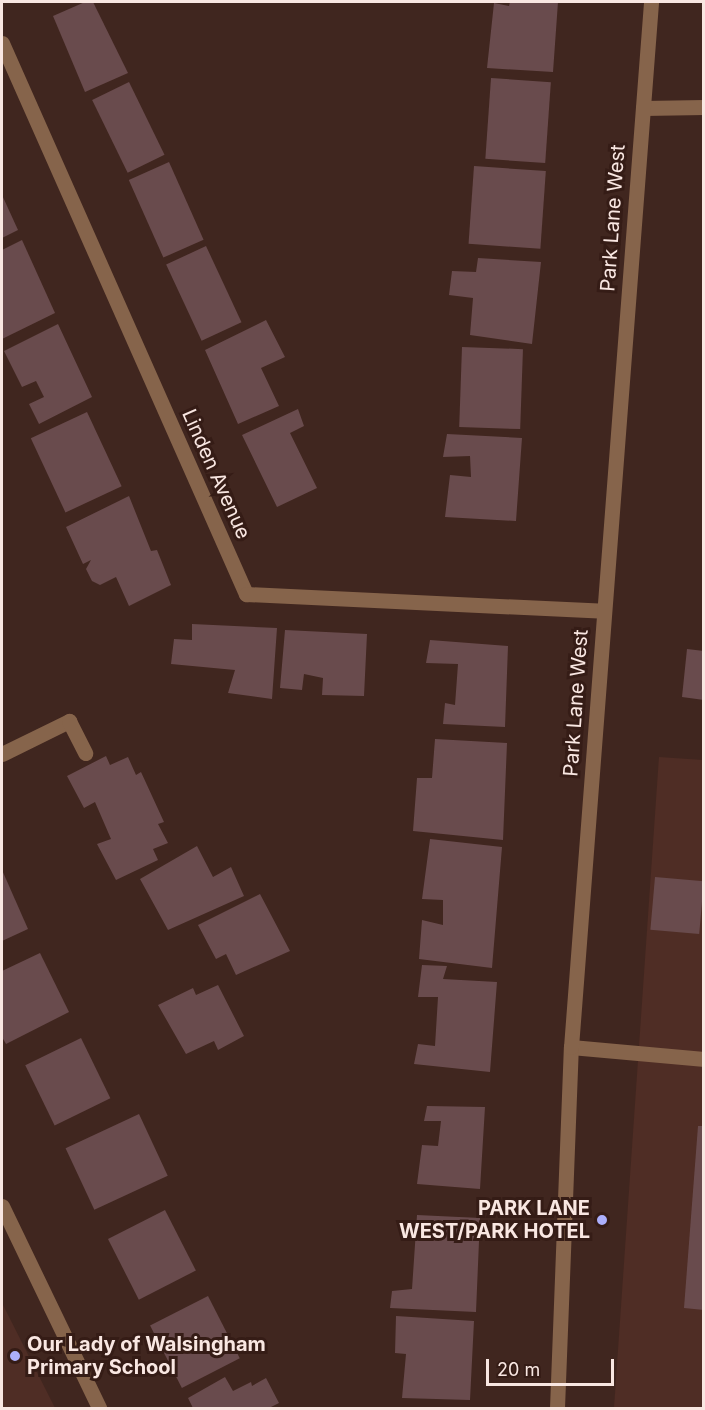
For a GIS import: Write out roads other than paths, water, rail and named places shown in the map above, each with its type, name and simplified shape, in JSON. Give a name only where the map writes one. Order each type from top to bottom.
[{"type":"street","name":"Park Lane West","points":[[557,1408],[570,1047],[651,2]]},
{"type":"street","name":"Linden Avenue","points":[[2,43],[246,594],[604,611]]},
{"type":"street","points":[[643,108],[704,107]]},
{"type":"street","points":[[2,754],[69,721],[85,753]]},
{"type":"street","points":[[570,1047],[704,1059]]},
{"type":"street","points":[[2,1206],[99,1408]]},
{"type":"place","name":"PARK LANE WEST/PARK HOTEL","points":[[602,1220]]},
{"type":"place","name":"Our Lady of Walsingham Primary School","points":[[15,1356]]}]
